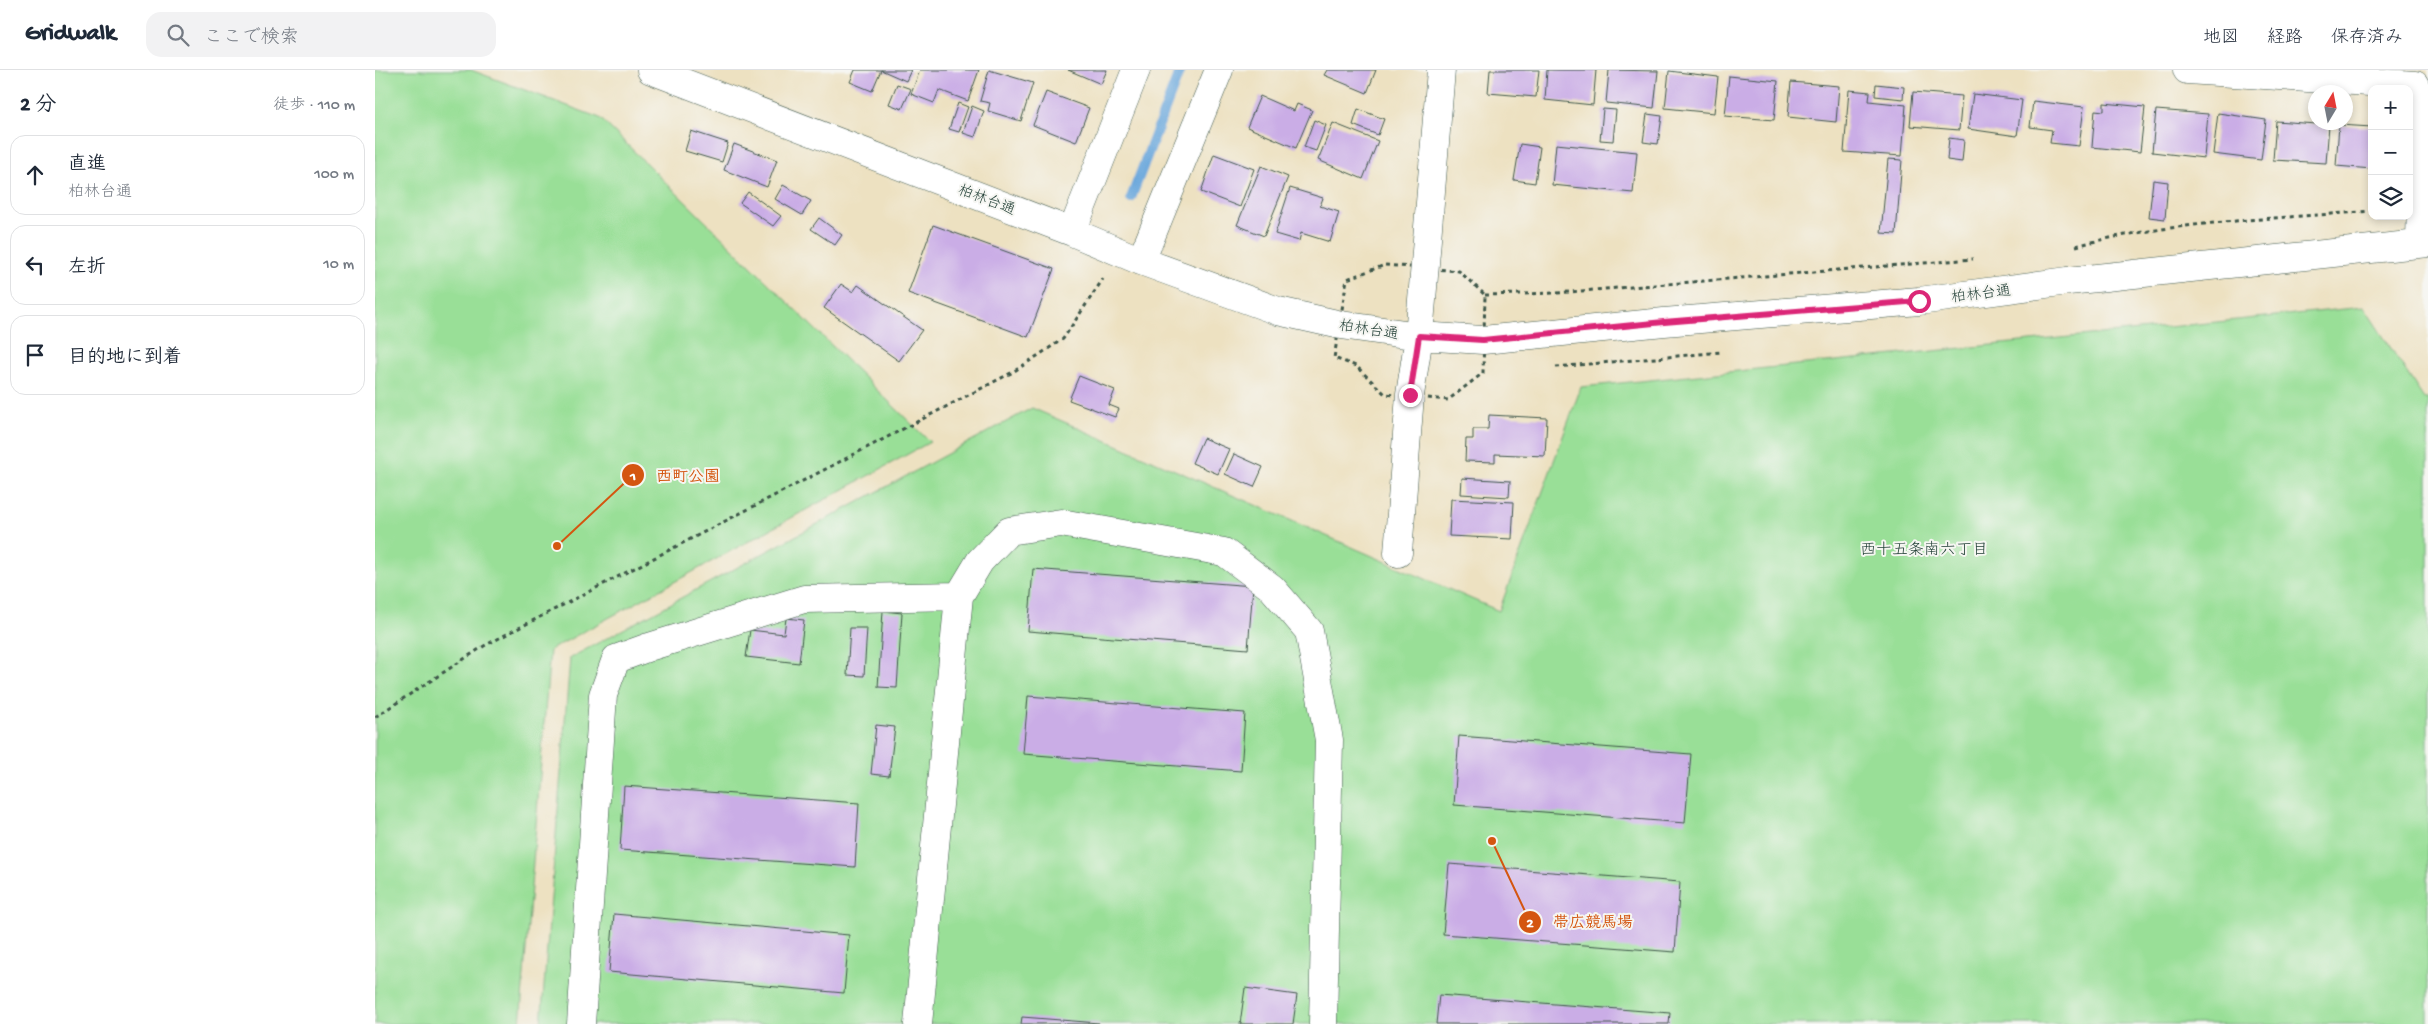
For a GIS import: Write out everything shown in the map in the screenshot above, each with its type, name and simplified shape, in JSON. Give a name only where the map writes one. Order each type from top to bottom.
[{"type":"street","name":"柏林台通","points":[[651,70],[1072,232],[1141,261],[1278,311],[1341,325],[1419,336],[1483,340],[1664,322],[1919,301],[2068,281],[2424,243]]},
{"type":"street","points":[[1072,232],[1136,70]]},
{"type":"street","points":[[1141,261],[1219,70]]},
{"type":"street","points":[[1398,553],[1410,395],[1419,336],[1441,70]]},
{"type":"street","points":[[2187,70],[2415,85],[2423,106],[2424,243]]},
{"type":"street","points":[[918,1024],[959,596],[980,561],[1009,531],[1061,523],[1224,552],[1272,588],[1309,631],[1329,740],[1323,1024]]},
{"type":"street","points":[[581,1024],[603,694],[616,659],[804,599],[959,596]]},
{"type":"path","points":[[2069,248],[2117,235],[2228,222],[2368,211]]},
{"type":"path","points":[[1485,295],[1557,293],[1980,258]]},
{"type":"path","points":[[375,717],[484,646],[1013,372],[1063,339],[1103,278],[1113,281]]},
{"type":"path","points":[[1325,355],[1334,358]]},
{"type":"green space","points":[[375,70],[471,70],[600,118],[930,442],[550,650],[520,1024],[375,1024]]},
{"type":"green space","points":[[2364,307],[2424,399],[2428,399],[2428,1024],[541,1024],[570,658],[1032,408],[1499,611],[1581,387]]},
{"type":"building","points":[[855,70],[881,70],[872,91],[850,82]]},
{"type":"building","points":[[881,70],[911,70],[906,81]]},
{"type":"building","points":[[920,70],[979,70],[968,101],[939,90],[934,103],[911,94]]},
{"type":"building","points":[[989,70],[1033,83],[1021,121],[988,111],[990,103],[980,101]]},
{"type":"building","points":[[1068,70],[1107,70],[1101,84]]},
{"type":"building","points":[[1327,70],[1376,70],[1367,93],[1324,75]]},
{"type":"building","points":[[1490,70],[1539,70],[1536,97],[1488,93]]},
{"type":"building","points":[[1547,70],[1596,70],[1593,105],[1545,100]]},
{"type":"building","points":[[1609,70],[1658,71],[1654,108],[1606,103]]},
{"type":"building","points":[[1669,71],[1718,77],[1714,113],[1665,108]]},
{"type":"building","points":[[1729,76],[1778,81],[1774,120],[1725,116]]},
{"type":"building","points":[[1791,82],[1839,86],[1836,122],[1788,117]]},
{"type":"building","points":[[897,84],[911,89],[902,109],[889,104]]},
{"type":"building","points":[[1876,84],[1904,87],[1903,99],[1875,96]]},
{"type":"building","points":[[1849,90],[1870,92],[1869,101],[1906,105],[1902,156],[1844,152]]},
{"type":"building","points":[[1046,92],[1089,108],[1076,142],[1033,125]]},
{"type":"building","points":[[1913,92],[1962,96],[1959,130],[1910,126]]},
{"type":"building","points":[[1973,94],[2022,100],[2017,136],[1968,129]]},
{"type":"building","points":[[1260,96],[1294,111],[1297,104],[1312,110],[1296,148],[1247,127]]},
{"type":"building","points":[[2033,101],[2084,107],[2079,146],[2050,143],[2052,130],[2030,127]]},
{"type":"building","points":[[958,103],[968,107],[959,132],[949,129]]},
{"type":"building","points":[[2104,103],[2145,107],[2140,152],[2092,147],[2095,110],[2104,111]]},
{"type":"building","points":[[972,106],[984,111],[975,137],[963,133]]},
{"type":"building","points":[[1358,109],[1384,119],[1378,135],[1353,125]]},
{"type":"building","points":[[1603,109],[1616,110],[1613,141],[1600,140]]},
{"type":"building","points":[[2156,110],[2208,114],[2204,158],[2152,152]]},
{"type":"building","points":[[2218,113],[2266,120],[2261,160],[2213,154]]},
{"type":"building","points":[[1647,114],[1662,116],[1658,144],[1643,142]]},
{"type":"building","points":[[1314,120],[1326,125],[1316,151],[1304,147]]},
{"type":"building","points":[[2276,121],[2308,123],[2308,130],[2329,130],[2326,163],[2273,160]]},
{"type":"building","points":[[1333,123],[1378,141],[1363,179],[1318,160]]},
{"type":"building","points":[[2353,126],[2368,127],[2368,169],[2336,166],[2339,130],[2353,130]]},
{"type":"building","points":[[691,131],[728,143],[722,162],[685,151]]},
{"type":"building","points":[[1949,138],[1964,140],[1962,162],[1947,160]]},
{"type":"building","points":[[734,144],[777,160],[767,187],[724,170]]},
{"type":"building","points":[[1520,144],[1540,147],[1535,183],[1514,180]]},
{"type":"building","points":[[1556,144],[1637,152],[1633,193],[1552,185]]},
{"type":"building","points":[[1214,154],[1254,169],[1240,207],[1201,192]]},
{"type":"building","points":[[1888,159],[1902,160],[1896,234],[1881,233]]},
{"type":"building","points":[[1261,166],[1288,177],[1264,236],[1237,225]]},
{"type":"building","points":[[2153,180],[2168,182],[2165,219],[2149,217]]},
{"type":"building","points":[[783,185],[811,201],[802,215],[775,199]]},
{"type":"building","points":[[1290,188],[1323,198],[1320,206],[1339,212],[1330,242],[1301,233],[1299,241],[1275,234]]},
{"type":"building","points":[[748,192],[781,216],[773,226],[740,203]]},
{"type":"building","points":[[819,218],[842,235],[835,245],[811,229]]},
{"type":"building","points":[[933,225],[1054,269],[1028,337],[908,293]]},
{"type":"building","points":[[841,284],[853,292],[858,285],[922,330],[899,361],[824,308]]},
{"type":"building","points":[[1079,376],[1115,390],[1109,405],[1119,409],[1115,417],[1069,400]]},
{"type":"building","points":[[1489,415],[1547,418],[1545,456],[1495,454],[1495,462],[1465,461],[1466,439],[1473,439],[1473,429],[1488,429]]},
{"type":"building","points":[[1203,438],[1229,449],[1218,474],[1192,463]]},
{"type":"building","points":[[1234,454],[1263,467],[1254,487],[1225,474]]},
{"type":"building","points":[[1462,478],[1510,481],[1509,497],[1461,494]]},
{"type":"building","points":[[1451,499],[1514,502],[1512,539],[1449,536]]},
{"type":"building","points":[[1033,569],[1253,586],[1248,649],[1028,631]]},
{"type":"building","points":[[883,611],[902,613],[897,688],[878,687]]},
{"type":"building","points":[[786,618],[804,620],[799,663],[746,657],[750,630],[784,634]]},
{"type":"building","points":[[850,628],[867,628],[864,676],[847,675]]},
{"type":"building","points":[[1028,696],[1245,713],[1241,771],[1023,754]]},
{"type":"building","points":[[876,725],[895,727],[889,776],[871,774]]},
{"type":"building","points":[[1459,736],[1691,754],[1685,823],[1454,805]]},
{"type":"building","points":[[624,786],[859,803],[855,867],[620,850]]},
{"type":"building","points":[[1449,864],[1680,882],[1675,952],[1443,934]]},
{"type":"building","points":[[614,914],[849,935],[844,993],[609,972]]},
{"type":"building","points":[[1245,988],[1297,995],[1293,1024],[1240,1024]]},
{"type":"building","points":[[1439,995],[1670,1013],[1669,1024],[1436,1024]]},
{"type":"building","points":[[1022,1017],[1099,1023],[1099,1024],[1021,1024]]},
{"type":"waterway","points":[[1131,198],[1180,70]]},
{"type":"place","name":"西町公園","points":[[557,546]]},
{"type":"place","name":"帯広競馬場","points":[[1492,841]]},
{"type":"district","name":"西十五条南六丁目","points":[[1924,548]]},
{"type":"route","points":[[1410,395],[1419,336],[1483,340],[1664,322],[1919,301]]}]
